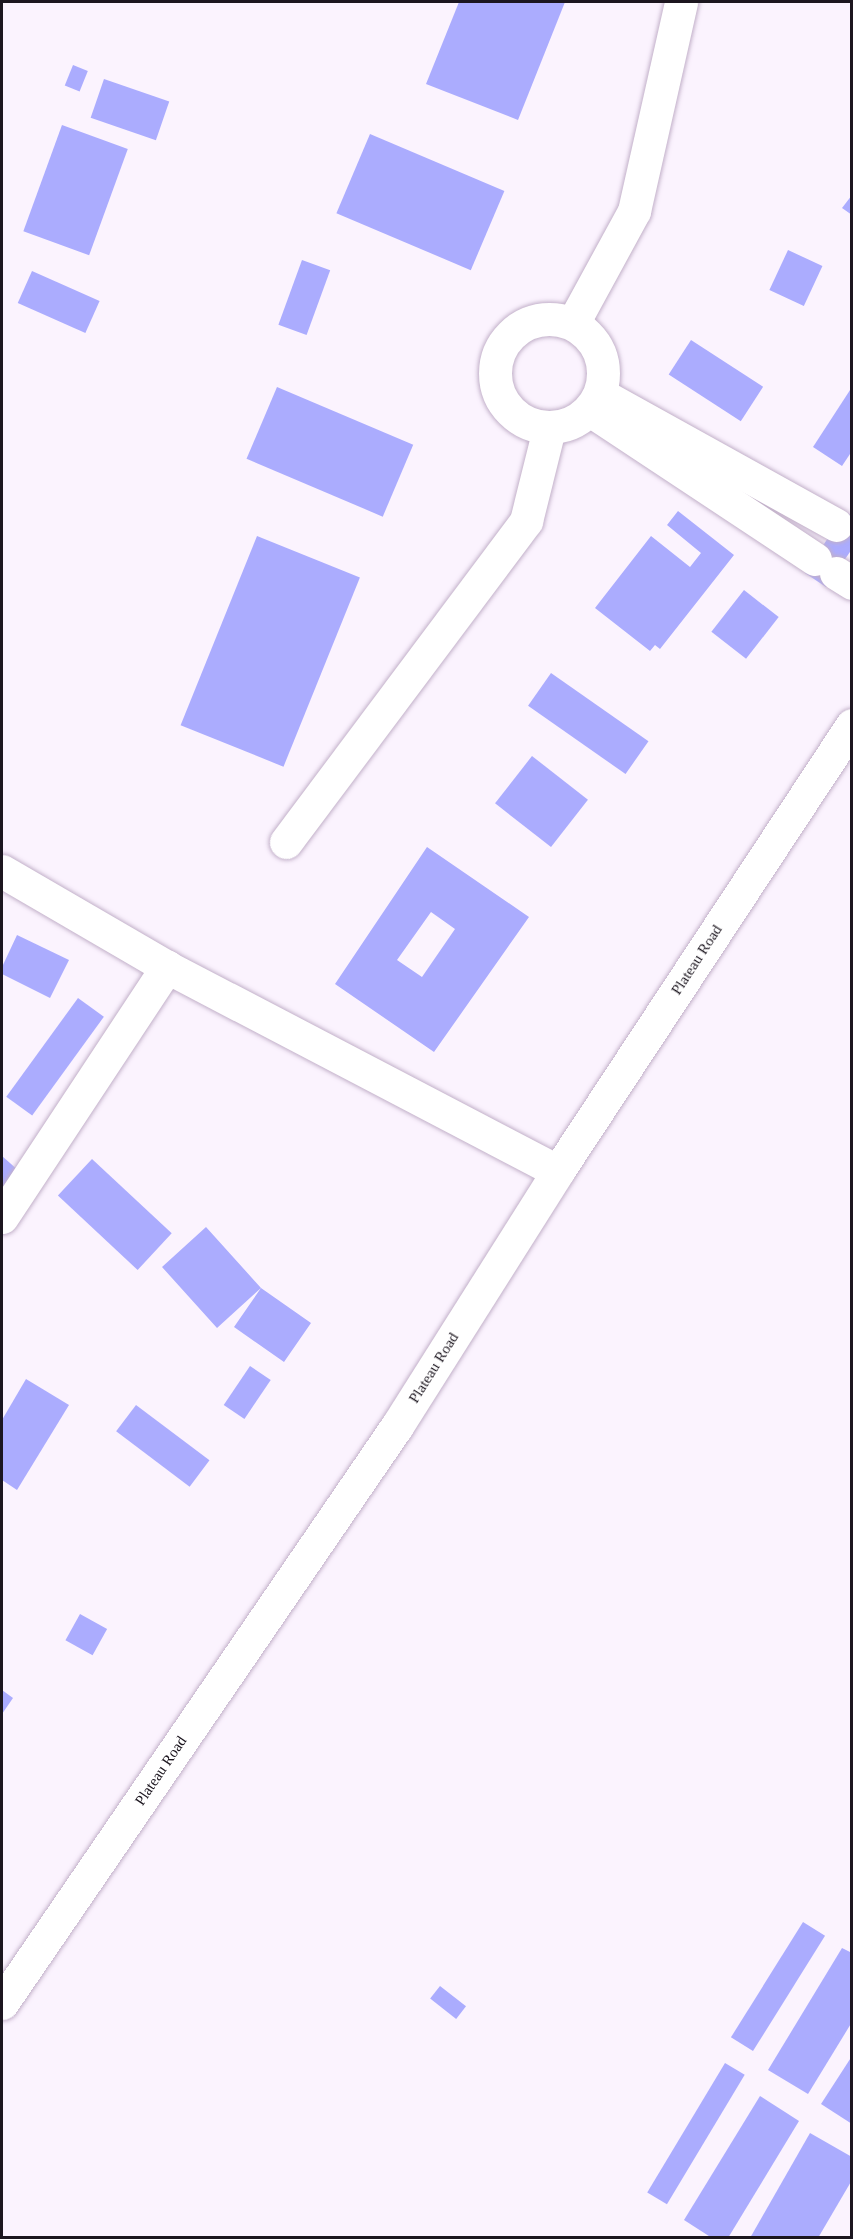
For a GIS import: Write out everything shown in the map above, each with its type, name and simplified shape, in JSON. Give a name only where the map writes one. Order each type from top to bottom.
[{"type":"street","points":[[573,323],[634,211],[681,2]]},
{"type":"street","points":[[558,319],[573,323],[588,335],[599,351],[604,369],[595,402],[568,426],[549,429],[531,425],[508,410],[498,393],[495,374],[498,355],[507,339],[522,326],[539,320],[558,319]]},
{"type":"street","points":[[595,402],[836,525]]},
{"type":"street","points":[[595,402],[834,572]]},
{"type":"street","points":[[286,842],[526,521],[549,429]]},
{"type":"street","name":"Plateau Road","points":[[2,2003],[397,1426],[558,1171],[852,725]]},
{"type":"street","points":[[2,871],[167,967],[558,1171]]},
{"type":"street","points":[[2,1217],[167,967]]},
{"type":"building","points":[[459,2],[565,2],[518,120],[426,84]]},
{"type":"building","points":[[73,65],[88,71],[80,91],[65,85]]},
{"type":"building","points":[[104,79],[169,101],[156,140],[91,118]]},
{"type":"building","points":[[62,125],[128,149],[89,255],[23,231]]},
{"type":"building","points":[[370,134],[504,191],[471,270],[336,213]]},
{"type":"building","points":[[852,195],[852,215],[842,208]]},
{"type":"building","points":[[788,250],[822,266],[804,306],[769,290]]},
{"type":"building","points":[[302,260],[330,270],[307,335],[278,325]]},
{"type":"building","points":[[32,271],[100,301],[85,333],[18,303]]},
{"type":"building","points":[[691,340],[763,387],[741,421],[669,374]]},
{"type":"building","points":[[277,387],[413,445],[383,517],[247,459]]},
{"type":"building","points":[[852,387],[852,451],[842,466],[813,447]]},
{"type":"building","points":[[678,511],[734,555],[660,649],[655,645],[650,651],[595,608],[651,536],[690,567],[701,553],[667,525]]},
{"type":"building","points":[[845,512],[852,516],[852,549],[826,587],[805,573]]},
{"type":"building","points":[[257,536],[360,578],[283,767],[181,725]]},
{"type":"building","points":[[744,590],[779,617],[746,659],[711,632]]},
{"type":"building","points":[[551,673],[648,741],[626,774],[528,706]]},
{"type":"building","points":[[532,756],[588,800],[551,847],[495,803]]},
{"type":"building","points":[[427,847],[529,917],[434,1052],[335,984]],"holes":[[[431,912],[455,929],[422,977],[397,960]]]},
{"type":"building","points":[[17,935],[69,960],[50,998],[2,974],[2,967]]},
{"type":"building","points":[[78,998],[104,1017],[32,1116],[6,1097]]},
{"type":"building","points":[[2,1156],[19,1171],[2,1196]]},
{"type":"building","points":[[92,1159],[172,1233],[138,1270],[58,1196]]},
{"type":"building","points":[[206,1227],[261,1288],[217,1328],[162,1267]]},
{"type":"building","points":[[261,1288],[311,1323],[284,1362],[234,1327]]},
{"type":"building","points":[[250,1366],[271,1380],[244,1419],[224,1405]]},
{"type":"building","points":[[26,1379],[69,1405],[17,1490],[2,1480],[2,1420]]},
{"type":"building","points":[[136,1405],[209,1460],[190,1487],[116,1431]]},
{"type":"building","points":[[80,1614],[107,1629],[93,1655],[65,1640]]},
{"type":"building","points":[[2,1690],[13,1698],[2,1714]]},
{"type":"building","points":[[803,1922],[825,1936],[753,2051],[731,2037]]},
{"type":"building","points":[[842,1948],[852,1953],[852,2022],[808,2094],[768,2070]]},
{"type":"building","points":[[440,1986],[466,2006],[456,2019],[430,1999]]},
{"type":"building","points":[[852,2056],[852,2124],[821,2104]]},
{"type":"building","points":[[725,2063],[745,2075],[667,2204],[647,2192]]},
{"type":"building","points":[[760,2096],[799,2121],[728,2238],[712,2238],[684,2220]]},
{"type":"building","points":[[810,2133],[852,2157],[852,2180],[818,2238],[750,2238]]}]
